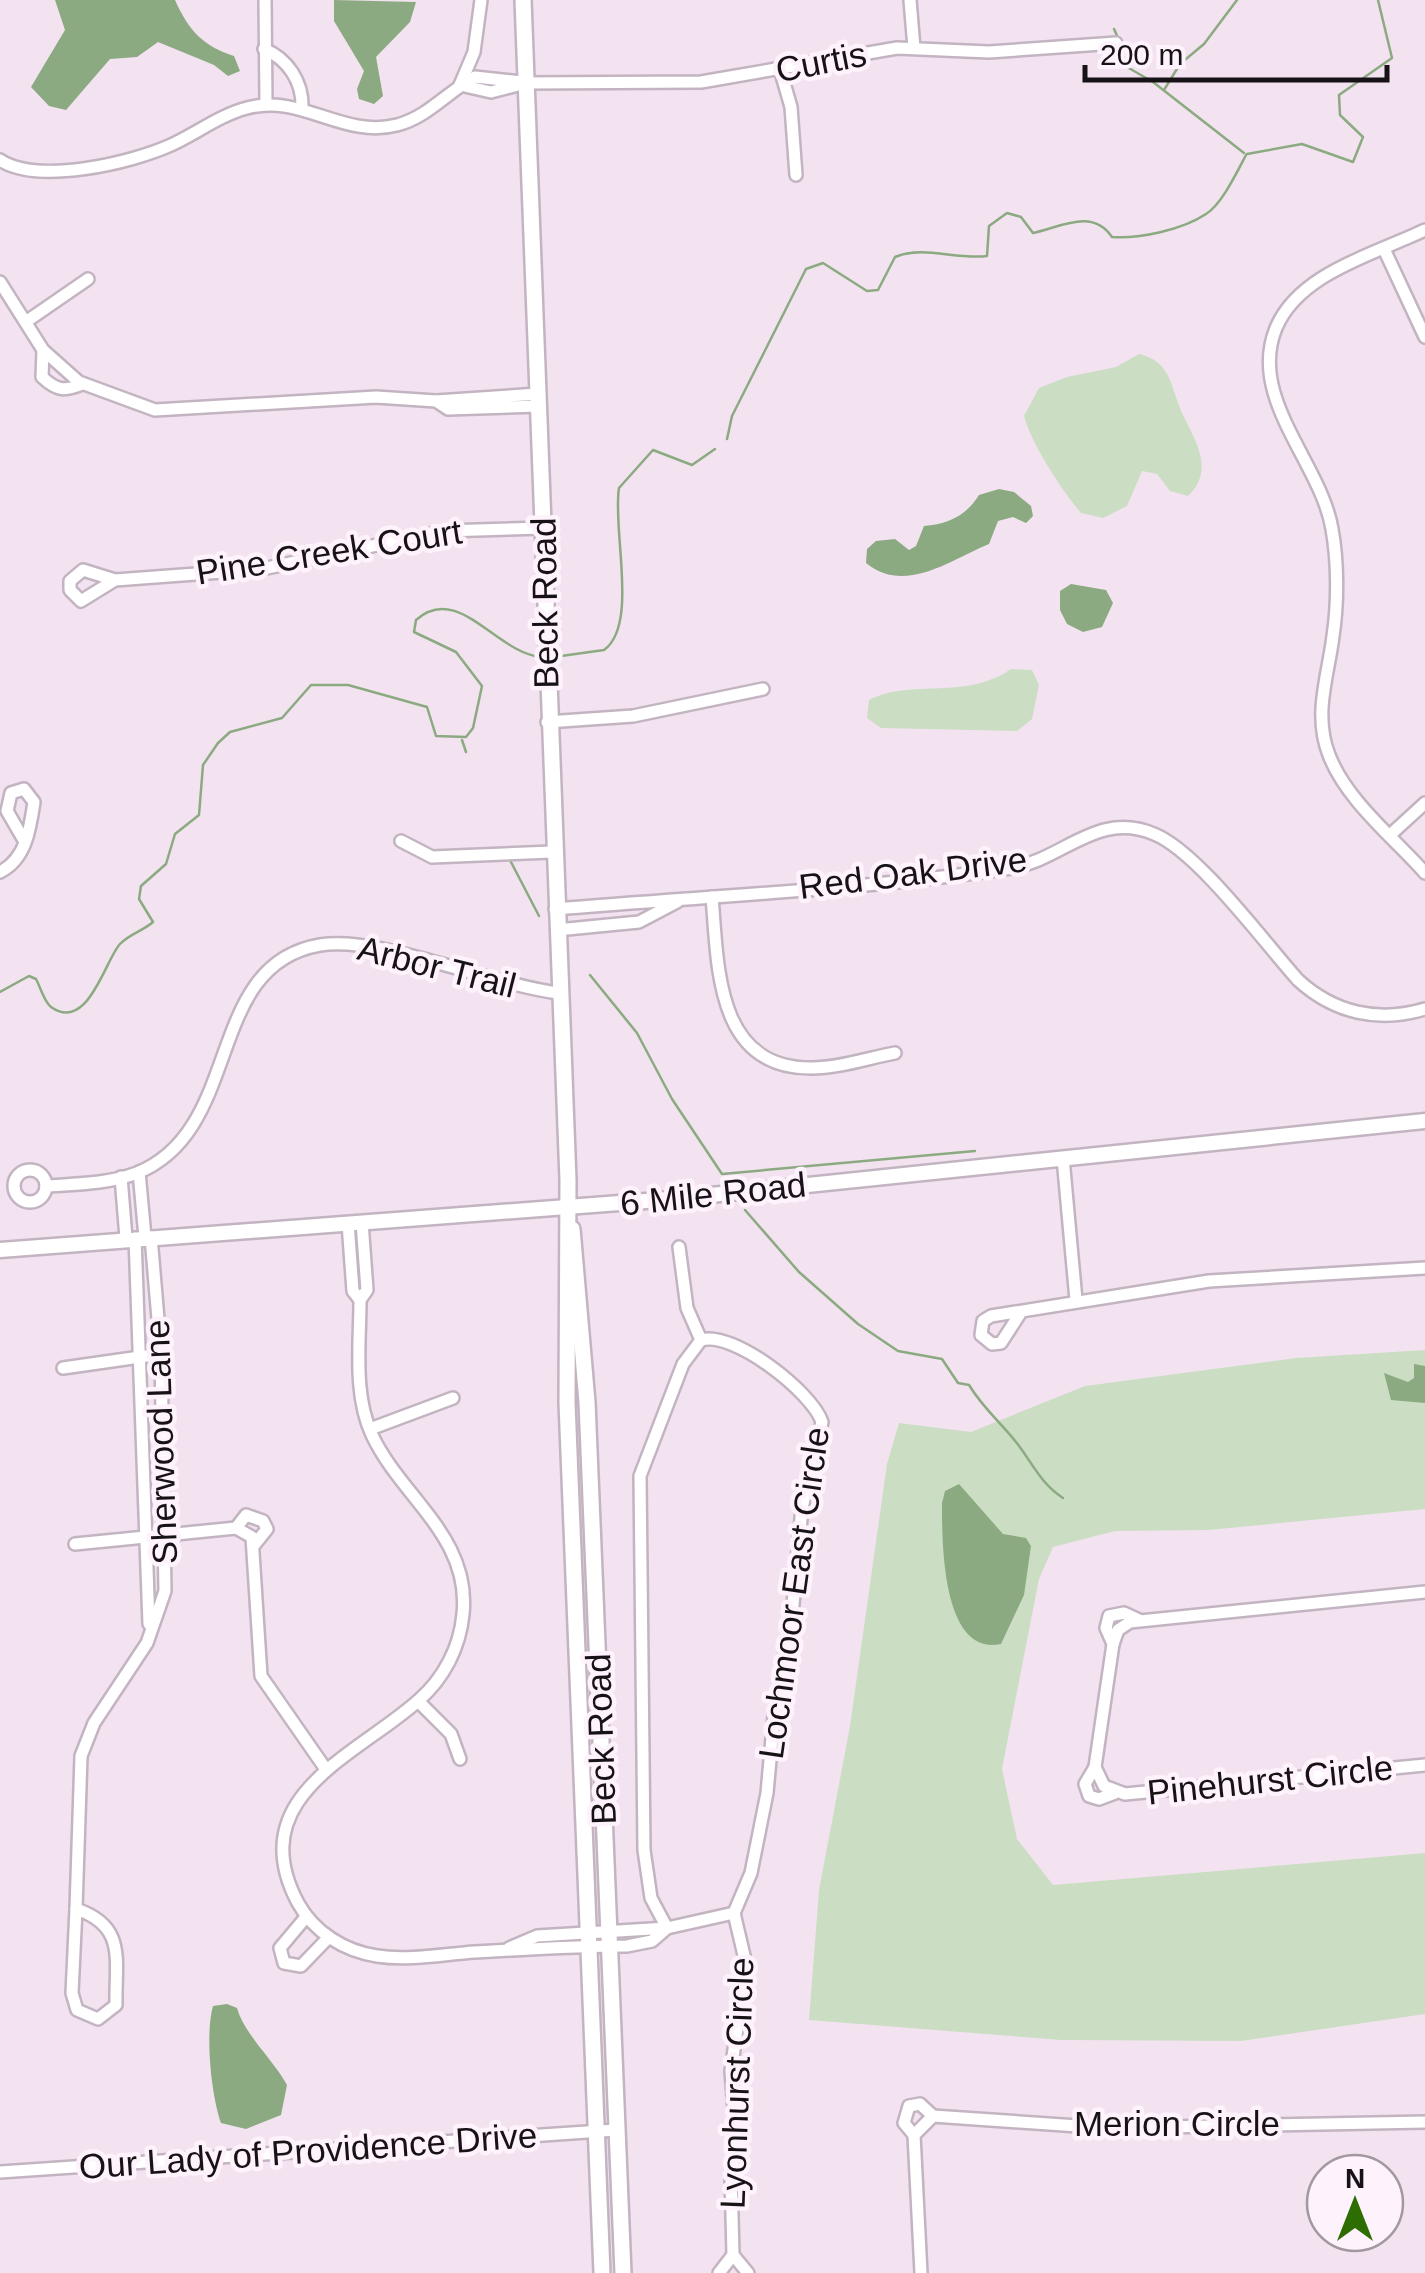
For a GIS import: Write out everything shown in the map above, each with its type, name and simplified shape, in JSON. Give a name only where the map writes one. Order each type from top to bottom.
[{"type":"main road","name":"Beck Road","points":[[523,0],[568,1206],[567,1403],[602,2273]]},
{"type":"main road","name":"Beck Road","points":[[568,1206],[578,1255],[587,1402],[623,2273]]},
{"type":"street","points":[[0,160],[39,174],[144,154],[230,114],[266,104],[302,108],[350,127],[380,128],[424,114],[460,85],[474,52],[481,0]]},
{"type":"street","points":[[910,0],[914,48]]},
{"type":"street","points":[[261,2],[266,104]]},
{"type":"street","name":"Curtis","points":[[460,85],[491,92],[526,83],[701,82],[780,70],[836,56],[914,48],[989,52],[1116,44]]},
{"type":"street","points":[[264,49],[282,56],[302,92],[302,108]]},
{"type":"street","points":[[780,70],[791,108],[796,174]]},
{"type":"street","points":[[1425,230],[1318,281],[1296,297],[1276,328],[1270,364],[1276,397],[1333,533],[1336,618],[1321,698],[1324,741],[1341,778],[1425,874]]},
{"type":"street","points":[[1384,249],[1425,337]]},
{"type":"street","points":[[26,321],[88,278]]},
{"type":"street","points":[[0,282],[43,350],[82,384],[155,410],[376,397],[436,401],[448,409],[539,400]]},
{"type":"street","points":[[43,350],[42,377],[55,388],[68,390],[82,384]]},
{"type":"street","name":"Pine Creek Court","points":[[115,580],[262,570],[436,532],[544,528]]},
{"type":"street","points":[[548,722],[633,716],[763,689]]},
{"type":"street","points":[[1390,835],[1425,803]]},
{"type":"street","name":"Red Oak Drive","points":[[555,908],[682,900],[1014,868],[1090,832],[1116,827],[1139,829],[1165,839],[1186,855],[1298,980],[1319,998],[1371,1015],[1425,1008]]},
{"type":"street","points":[[401,841],[432,857],[552,852]]},
{"type":"street","points":[[0,872],[15,864],[26,842]]},
{"type":"street","points":[[712,897],[722,997],[731,1021],[756,1050],[783,1063],[816,1068],[895,1053]]},
{"type":"street","name":"Red Oak Drive","points":[[556,930],[639,922],[682,900]]},
{"type":"street","name":"Arbor Trail","points":[[46,1186],[140,1172],[178,1144],[203,1112],[246,997],[265,973],[290,955],[320,945],[348,944],[517,988],[559,993]]},
{"type":"street","name":"6 Mile Road","points":[[0,1250],[568,1206],[1425,1120]]},
{"type":"street","points":[[1063,1158],[1076,1300]]},
{"type":"street","points":[[139,1238],[140,1172]]},
{"type":"street","points":[[121,1177],[139,1238]]},
{"type":"street","points":[[355,1222],[366,1290],[360,1300],[360,1388],[370,1429],[383,1454],[442,1530],[459,1571],[463,1614],[449,1663],[418,1701],[325,1768],[287,1821],[285,1862],[306,1917],[329,1938],[375,1956],[506,1950],[588,1939],[608,1929],[667,1928],[734,1913]]},
{"type":"street","name":"Sherwood Lane","points":[[76,1909],[106,1924],[114,1938],[116,2005],[98,2020],[78,2010],[72,1993],[82,1756],[94,1723],[146,1643],[165,1591],[161,1354],[139,1238]]},
{"type":"street","name":"Sherwood Lane","points":[[139,1238],[151,1604],[146,1643]]},
{"type":"street","points":[[667,1928],[651,1898],[644,1850],[640,1476],[683,1364],[701,1340],[688,1308],[679,1247]]},
{"type":"street","points":[[1021,1312],[1076,1300],[1275,1275],[1425,1268]]},
{"type":"street","name":"Lochmoor East Circle","points":[[701,1340],[720,1338],[737,1346],[806,1394],[822,1422],[802,1508],[792,1615],[774,1716],[767,1793],[751,1873],[734,1913]]},
{"type":"street","points":[[63,1368],[161,1354]]},
{"type":"street","points":[[370,1429],[452,1398]]},
{"type":"street","points":[[75,1544],[236,1528],[252,1537],[261,1676],[325,1768]]},
{"type":"street","name":"Pinehurst Circle","points":[[1425,1592],[1140,1620],[1122,1627],[1113,1644],[1095,1767],[1101,1783],[1115,1794],[1425,1765]]},
{"type":"street","points":[[418,1701],[451,1734],[460,1758]]},
{"type":"street","name":"Lyonhurst Circle","points":[[734,1913],[746,1964],[731,2071],[736,2137],[731,2176],[733,2255],[748,2273]]},
{"type":"street","points":[[306,1917],[280,1948],[284,1962],[301,1966],[329,1938]]},
{"type":"street","points":[[588,1939],[609,1946],[652,1942],[667,1928]]},
{"type":"street","name":"Merion Circle","points":[[919,2272],[914,2134],[904,2123],[909,2106],[920,2104],[933,2116],[1107,2128],[1424,2120]]},
{"type":"street","points":[[914,2134],[933,2116]]},
{"type":"street","name":"Our Lady of Providence Drive","points":[[0,2172],[616,2130]]},
{"type":"street","name":"Lyonhurst Circle","points":[[719,2273],[733,2255]]},
{"type":"shaded area","points":[[55,0],[175,0],[198,36],[234,56],[240,71],[228,76],[214,65],[158,42],[137,57],[110,59],[66,110],[49,106],[31,87],[65,30]]},
{"type":"shaded area","points":[[334,0],[416,2],[410,22],[376,57],[383,96],[374,104],[359,99],[357,89],[364,71],[334,21]]},
{"type":"shaded area","points":[[1139,354],[1157,362],[1167,374],[1202,463],[1197,485],[1188,496],[1170,491],[1157,474],[1142,471],[1127,506],[1103,518],[1081,513],[1048,466],[1024,416],[1039,388],[1067,377],[1116,367]]},
{"type":"shaded area","points":[[999,489],[1014,492],[1031,506],[1033,516],[1026,523],[1013,517],[998,521],[989,544],[928,572],[896,576],[866,563],[867,549],[876,541],[895,539],[909,550],[916,546],[924,526],[956,518],[979,495]]},
{"type":"shaded area","points":[[1071,584],[1106,590],[1113,603],[1102,627],[1083,632],[1067,624],[1060,610],[1060,591]]},
{"type":"shaded area","points":[[1011,669],[1032,670],[1039,685],[1032,719],[1017,731],[881,728],[867,718],[869,700],[885,694],[975,684]]},
{"type":"shaded area","points":[[1425,1350],[1425,1509],[1209,1530],[1115,1531],[1053,1547],[1039,1579],[1002,1769],[1017,1839],[1053,1885],[1425,1853],[1425,2014],[1241,2041],[1061,2040],[809,2020],[819,1890],[850,1726],[887,1464],[899,1423],[971,1432],[1085,1386],[1296,1358]]},
{"type":"shaded area","points":[[1414,1364],[1425,1366],[1425,1403],[1391,1400],[1384,1373],[1408,1382],[1414,1378]]},
{"type":"shaded area","points":[[959,1484],[1003,1534],[1026,1538],[1031,1546],[1024,1595],[1001,1644],[981,1643],[966,1632],[949,1592],[942,1503],[945,1491]]},
{"type":"shaded area","points":[[227,2004],[237,2008],[287,2085],[281,2115],[246,2129],[221,2123],[212,2081],[209,2048],[213,2006]]},
{"type":"waterway","points":[[1164,90],[1180,64],[1204,44],[1237,0]]},
{"type":"waterway","points":[[1247,154],[1302,144],[1353,162],[1363,137],[1340,115],[1339,95],[1392,58],[1378,0]]},
{"type":"waterway","points":[[1114,29],[1119,40]]},
{"type":"waterway","points":[[1120,48],[1127,67],[1153,82],[1244,153]]},
{"type":"waterway","points":[[727,439],[732,416],[806,269],[823,263],[867,291],[878,290],[895,257],[917,252],[987,256],[989,226],[1007,213],[1021,217],[1033,233],[1086,221],[1104,228],[1112,237],[1160,232],[1185,225],[1212,209],[1246,155]]},
{"type":"waterway","points":[[554,657],[604,650],[614,638],[622,599],[619,488],[653,450],[692,465],[715,449]]},
{"type":"waterway","points":[[0,992],[29,976],[36,979],[51,1007],[64,1012],[85,1003],[120,944],[153,922],[139,899],[141,886],[166,864],[175,834],[199,815],[203,765],[230,732],[282,718],[311,685],[348,685],[427,707],[436,736],[466,737],[473,728],[482,686],[456,652],[414,632],[416,620],[432,611],[447,609],[462,614],[524,653],[541,657]]},
{"type":"waterway","points":[[462,740],[466,752]]},
{"type":"waterway","points":[[511,862],[539,916]]},
{"type":"waterway","points":[[590,975],[637,1033],[672,1099],[722,1174],[975,1151]]},
{"type":"waterway","points":[[745,1210],[799,1272],[858,1324],[898,1351],[942,1359],[958,1383],[969,1385],[1042,1479],[1063,1498]]}]
